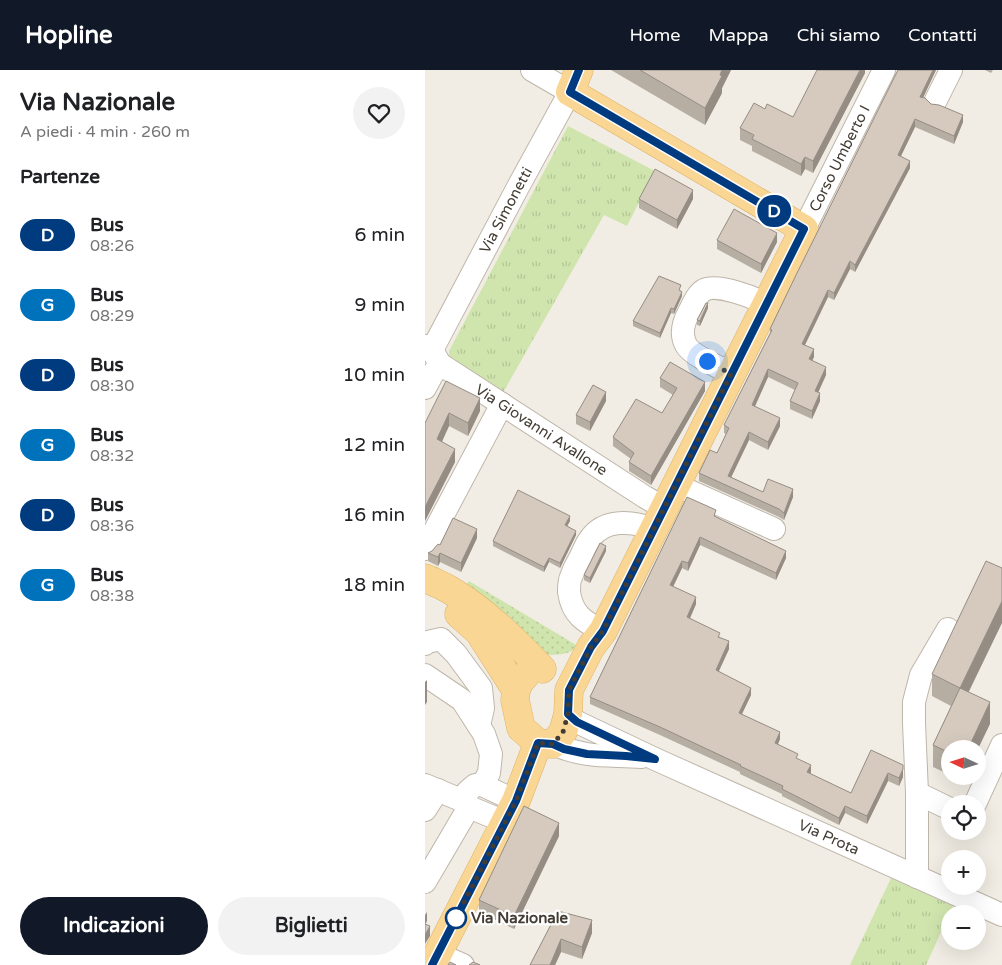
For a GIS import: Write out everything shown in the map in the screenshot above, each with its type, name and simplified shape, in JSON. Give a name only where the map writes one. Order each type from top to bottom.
[{"type":"main road","points":[[575,81],[804,229]]},
{"type":"main road","name":"Corso Umberto I","points":[[545,744],[563,732],[559,687],[597,639],[804,229]]},
{"type":"main road","points":[[425,578],[466,600],[510,637],[559,687]]},
{"type":"main road","points":[[425,582],[479,632],[516,690]]},
{"type":"main road","points":[[435,959],[545,744],[521,728],[515,700],[516,690],[520,681],[530,672],[559,687]]},
{"type":"street","points":[[531,70],[575,81]]},
{"type":"street","name":"Corso Umberto I","points":[[804,229],[884,70]]},
{"type":"street","points":[[936,100],[951,70]]},
{"type":"street","name":"Via Simonetti","points":[[425,388],[432,375],[432,353],[575,81]]},
{"type":"street","points":[[731,374],[694,354],[686,346],[683,324],[697,297],[704,290],[717,287],[755,298],[766,304]]},
{"type":"street","name":"Via Giovanni Avallone","points":[[432,353],[502,404],[645,497],[664,507]]},
{"type":"street","points":[[425,549],[502,404]]},
{"type":"street","points":[[597,639],[588,624],[578,615],[571,602],[569,589],[570,578],[578,562],[590,539],[599,529],[615,524],[631,523],[641,525],[664,507],[774,529]]},
{"type":"street","points":[[917,877],[914,702],[921,675],[948,629]]},
{"type":"street","points":[[425,644],[441,639],[456,654],[481,688],[483,708],[479,726]]},
{"type":"street","points":[[425,675],[461,700],[484,734],[491,754],[489,773],[482,786]]},
{"type":"street","name":"Via Prota","points":[[559,687],[577,722],[1002,915]]},
{"type":"street","points":[[545,744],[587,754],[655,759]]},
{"type":"street","points":[[979,795],[1002,745]]},
{"type":"street","points":[[425,882],[468,804],[467,792],[475,784],[482,786],[510,812]]},
{"type":"street","points":[[425,810],[431,787],[468,804],[510,812]]},
{"type":"street","points":[[917,793],[941,805]]},
{"type":"street","points":[[435,959],[463,965]]},
{"type":"green space","points":[[568,126],[655,171],[627,226],[604,215],[501,396],[449,360],[449,351]]},
{"type":"green space","points":[[436,566],[467,585],[469,581],[578,646],[568,653],[546,655],[434,569]]},
{"type":"green space","points":[[891,878],[951,905],[941,905],[941,932],[926,965],[850,965]]},
{"type":"building","points":[[640,70],[722,70],[720,75],[722,76],[705,108]]},
{"type":"building","points":[[817,70],[860,70],[813,161],[805,157],[801,164],[752,139],[754,135],[740,128],[754,103],[765,109],[767,104],[793,117]]},
{"type":"building","points":[[898,70],[933,70],[920,97],[925,98],[931,104],[939,105],[963,115],[954,136],[915,119],[898,155],[910,161],[855,265],[850,261],[834,293],[828,290],[802,344],[814,349],[809,359],[826,367],[815,391],[820,393],[812,411],[790,401],[798,383],[768,369],[752,405],[780,418],[768,442],[749,432],[728,476],[763,492],[768,479],[793,489],[784,513],[699,473],[710,450],[717,453],[729,428],[724,425]]},
{"type":"building","points":[[655,169],[693,190],[677,220],[639,199]]},
{"type":"building","points":[[734,209],[777,233],[761,264],[717,240]]},
{"type":"building","points":[[659,276],[681,285],[679,290],[682,292],[674,309],[671,308],[660,333],[633,321]]},
{"type":"building","points":[[706,303],[708,303],[700,321],[697,320]]},
{"type":"building","points":[[670,362],[705,382],[651,476],[629,462],[634,453],[613,437],[636,399],[662,413],[677,388],[660,378]]},
{"type":"building","points":[[446,381],[480,398],[468,423],[449,413],[437,439],[455,449],[425,507],[425,423]]},
{"type":"building","points":[[593,385],[606,392],[590,422],[576,415]]},
{"type":"building","points":[[518,490],[570,516],[565,525],[576,531],[560,563],[549,558],[544,567],[493,541]]},
{"type":"building","points":[[687,497],[716,510],[714,516],[786,551],[776,573],[700,537],[688,563],[682,561],[670,585],[696,597],[687,617],[720,633],[718,637],[729,641],[716,670],[751,688],[739,713],[780,732],[775,743],[798,754],[796,758],[811,765],[807,772],[851,793],[871,750],[903,765],[899,778],[888,773],[867,816],[845,806],[839,818],[782,789],[783,786],[741,765],[590,697]]},
{"type":"building","points":[[453,518],[477,529],[461,563],[440,553],[438,557],[428,553],[438,544],[440,545]]},
{"type":"building","points":[[600,543],[606,546],[590,578],[584,575]]},
{"type":"building","points":[[986,561],[1002,568],[1002,601],[960,688],[932,674]]},
{"type":"building","points":[[960,688],[990,702],[972,740],[941,740],[941,749],[933,745]]},
{"type":"building","points":[[524,806],[559,823],[514,916],[479,900]]},
{"type":"building","points":[[558,911],[592,920],[582,947],[561,939],[550,965],[530,965]]},
{"type":"building","points":[[425,924],[430,926],[425,935]]},
{"type":"building","points":[[473,962],[480,965],[469,965]]},
{"type":"bus line","name":"D","points":[[432,965],[516,801],[538,743],[553,744],[564,749],[599,756],[655,759],[571,718],[568,714],[569,690],[591,647],[603,631],[804,229],[570,92],[579,70]]},
{"type":"place","name":"Via Nazionale","points":[[456,918]]},
{"type":"route","points":[[456,918],[516,801],[538,743],[553,744],[563,732],[568,714],[569,690],[591,647],[603,631],[731,374],[707,361]]}]
